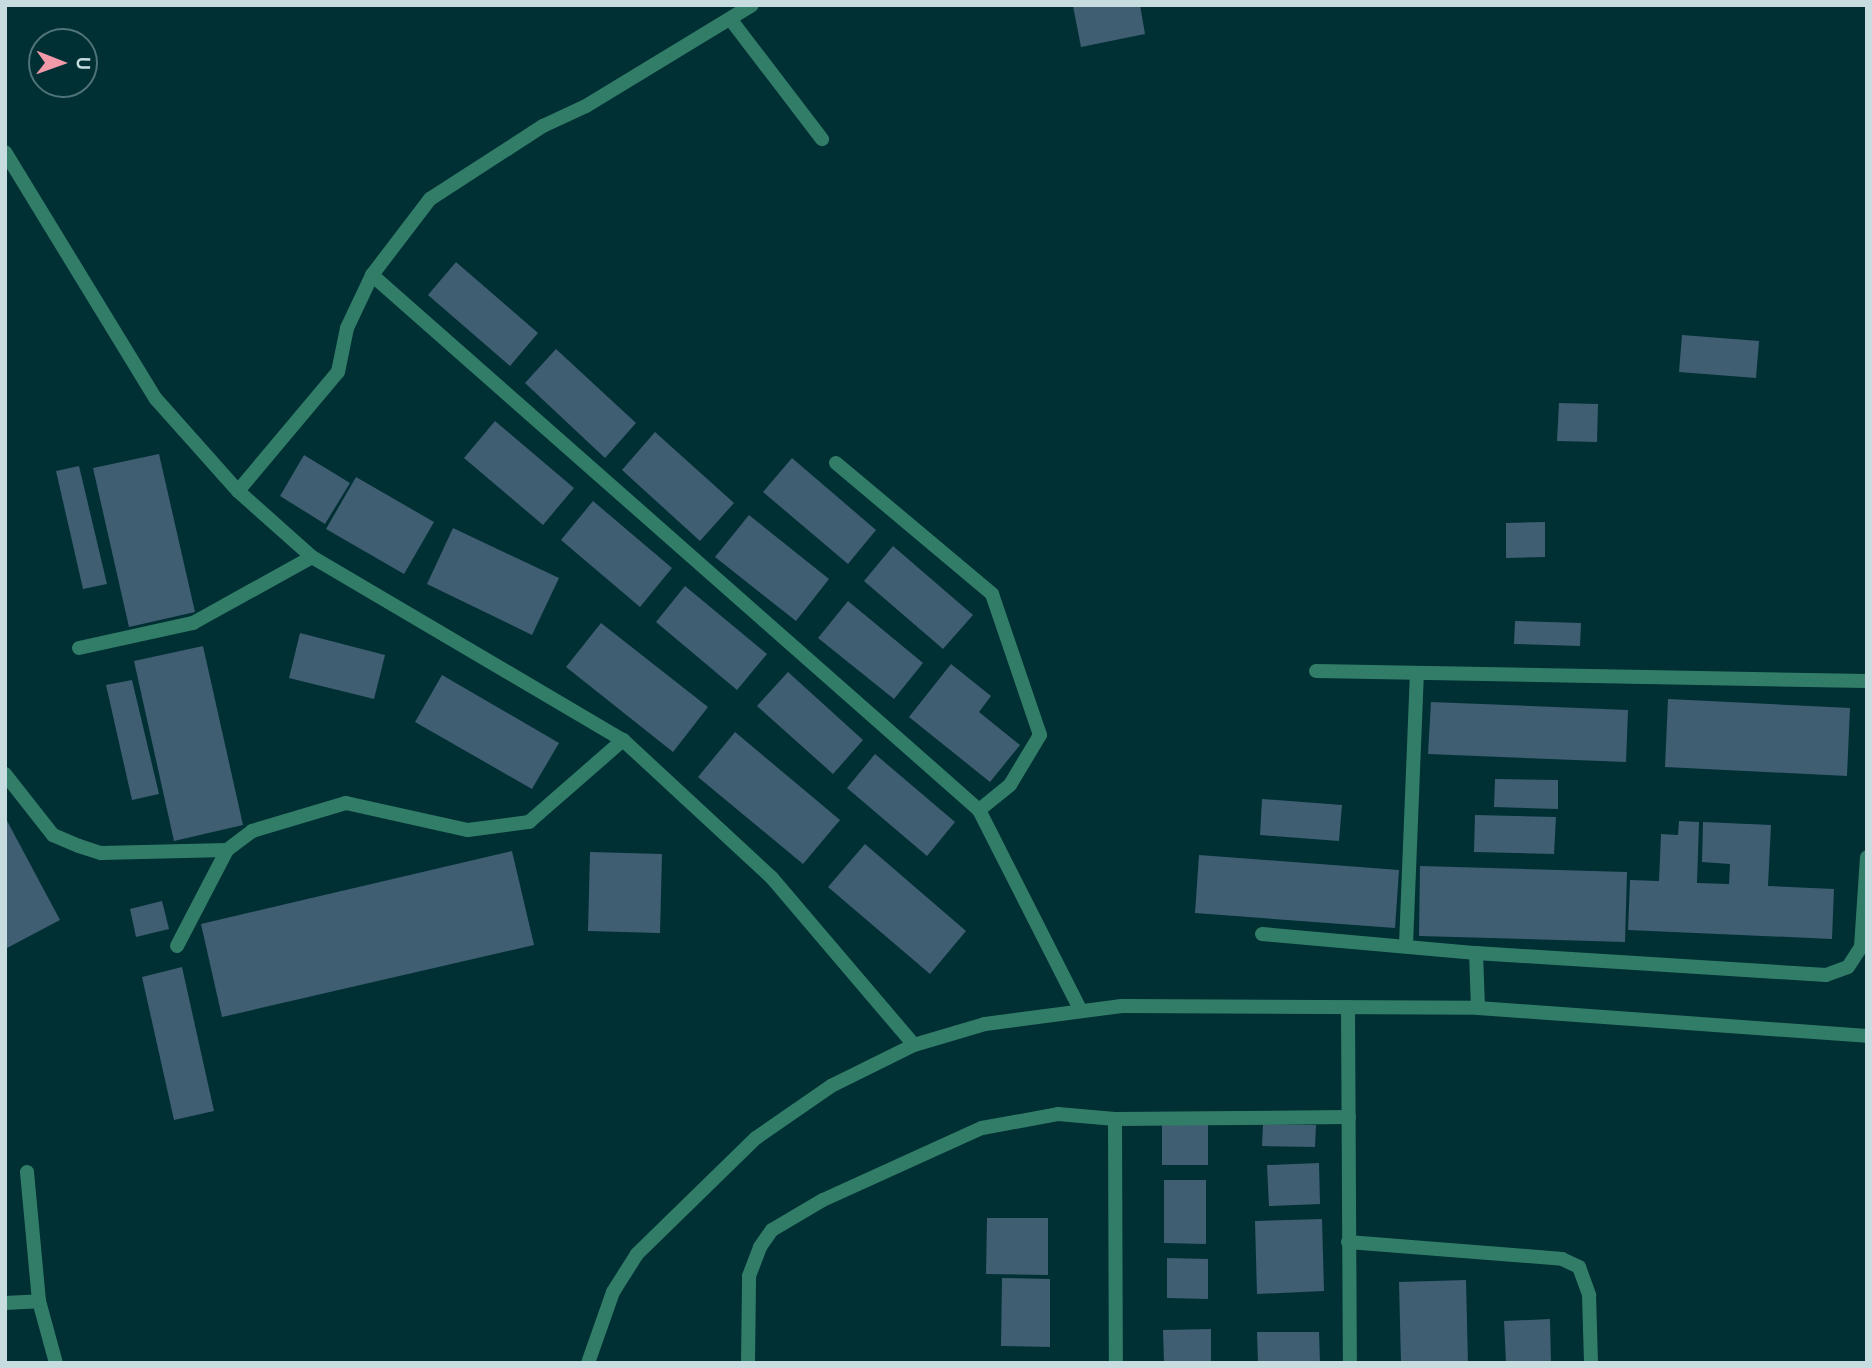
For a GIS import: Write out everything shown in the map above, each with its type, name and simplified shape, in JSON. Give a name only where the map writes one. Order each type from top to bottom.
[{"type":"street","points":[[238,491],[338,372],[347,328],[372,275],[430,199],[471,169],[731,20],[752,5]]},
{"type":"street","points":[[731,20],[822,139]]},
{"type":"street","points":[[5,152],[156,399],[238,491],[312,557],[623,740],[772,878],[914,1045]]},
{"type":"street","points":[[372,275],[979,810],[1080,1009]]},
{"type":"street","points":[[836,463],[992,594],[1040,736],[1010,785],[979,810]]},
{"type":"street","points":[[79,648],[193,623],[312,557]]},
{"type":"street","points":[[1317,671],[1867,681]]},
{"type":"street","points":[[1406,945],[1417,673]]},
{"type":"street","points":[[177,946],[227,850],[252,831],[346,803],[468,830],[529,822],[623,740]]},
{"type":"street","points":[[5,774],[53,835],[79,846],[101,853],[227,850]]},
{"type":"street","points":[[1262,934],[1476,953],[1826,975],[1848,967],[1861,947],[1867,857]]},
{"type":"street","points":[[1476,953],[1478,1008]]},
{"type":"street","points":[[1348,1007],[1350,1363]]},
{"type":"street","points":[[589,1363],[613,1292],[662,1227],[739,1153],[798,1108],[914,1045],[985,1024],[1080,1009],[1478,1008],[1867,1037]]},
{"type":"street","points":[[748,1363],[749,1276],[760,1247],[772,1230],[823,1200],[982,1129],[1058,1114],[1115,1119],[1349,1117]]},
{"type":"street","points":[[1115,1119],[1116,1363]]},
{"type":"street","points":[[27,1172],[39,1301],[56,1363]]},
{"type":"street","points":[[1348,1242],[1562,1259],[1579,1267],[1589,1294],[1591,1363]]},
{"type":"street","points":[[5,1303],[39,1301]]},
{"type":"building","points":[[1140,5],[1145,34],[1081,47],[1073,6]]},
{"type":"building","points":[[456,262],[538,333],[510,366],[428,295]]},
{"type":"building","points":[[1682,335],[1759,341],[1756,378],[1679,372]]},
{"type":"building","points":[[556,349],[636,423],[605,458],[525,383]]},
{"type":"building","points":[[1559,403],[1598,404],[1597,442],[1557,441]]},
{"type":"building","points":[[495,421],[574,488],[543,525],[464,458]]},
{"type":"building","points":[[655,432],[734,503],[700,541],[622,470]]},
{"type":"building","points":[[159,454],[195,612],[129,627],[93,468]]},
{"type":"building","points":[[304,455],[350,483],[325,524],[280,496]]},
{"type":"building","points":[[792,458],[876,530],[848,564],[763,492]]},
{"type":"building","points":[[79,466],[107,584],[83,589],[56,471]]},
{"type":"building","points":[[356,477],[434,522],[404,574],[326,529]]},
{"type":"building","points":[[593,501],[672,568],[640,607],[561,540]]},
{"type":"building","points":[[749,515],[829,579],[796,621],[715,557]]},
{"type":"building","points":[[1545,522],[1545,557],[1506,558],[1506,523]]},
{"type":"building","points":[[453,528],[559,578],[532,635],[427,584]]},
{"type":"building","points":[[893,546],[973,615],[943,649],[864,581]]},
{"type":"building","points":[[685,586],[767,654],[737,690],[656,622]]},
{"type":"building","points":[[848,601],[923,663],[894,699],[818,638]]},
{"type":"building","points":[[1515,621],[1581,623],[1580,646],[1514,644]]},
{"type":"building","points":[[601,623],[708,707],[673,752],[566,667]]},
{"type":"building","points":[[300,633],[385,655],[374,699],[289,678]]},
{"type":"building","points":[[203,646],[243,825],[174,841],[134,661]]},
{"type":"building","points":[[951,664],[991,696],[979,712],[1020,745],[990,782],[909,717]]},
{"type":"building","points":[[788,672],[863,740],[833,774],[757,706]]},
{"type":"building","points":[[442,675],[559,743],[532,789],[415,722]]},
{"type":"building","points":[[132,680],[159,794],[132,800],[106,685]]},
{"type":"building","points":[[1668,699],[1850,708],[1847,776],[1665,767]]},
{"type":"building","points":[[1431,702],[1628,710],[1626,762],[1428,754]]},
{"type":"building","points":[[735,732],[840,820],[803,864],[698,777]]},
{"type":"building","points":[[875,754],[955,822],[927,856],[847,788]]},
{"type":"building","points":[[1495,779],[1558,780],[1558,809],[1494,807]]},
{"type":"building","points":[[1262,799],[1342,805],[1339,841],[1260,835]]},
{"type":"building","points":[[1475,815],[1556,817],[1554,854],[1474,852]]},
{"type":"building","points":[[5,817],[60,920],[5,949]]},
{"type":"building","points":[[1679,821],[1699,822],[1697,883],[1729,884],[1730,864],[1702,862],[1703,822],[1771,825],[1768,886],[1834,889],[1832,939],[1628,930],[1630,880],[1659,881],[1661,834],[1678,835]]},
{"type":"building","points":[[865,844],[966,931],[930,974],[828,887]]},
{"type":"building","points":[[512,851],[534,945],[222,1017],[201,924]]},
{"type":"building","points":[[590,852],[662,854],[660,933],[588,931]]},
{"type":"building","points":[[1199,855],[1399,870],[1395,928],[1195,913]]},
{"type":"building","points":[[1420,866],[1627,872],[1625,942],[1419,936]]},
{"type":"building","points":[[162,901],[169,929],[136,937],[130,909]]},
{"type":"building","points":[[182,967],[214,1111],[174,1120],[142,977]]},
{"type":"building","points":[[1162,1124],[1208,1125],[1208,1165],[1162,1165]]},
{"type":"building","points":[[1263,1124],[1316,1125],[1315,1147],[1262,1146]]},
{"type":"building","points":[[1319,1163],[1320,1204],[1269,1206],[1267,1165]]},
{"type":"building","points":[[1164,1180],[1206,1180],[1206,1244],[1164,1243]]},
{"type":"building","points":[[987,1218],[1048,1218],[1048,1275],[986,1274]]},
{"type":"building","points":[[1322,1219],[1324,1291],[1257,1294],[1255,1221]]},
{"type":"building","points":[[1167,1258],[1208,1259],[1208,1299],[1167,1298]]},
{"type":"building","points":[[1002,1278],[1050,1279],[1050,1347],[1001,1346]]},
{"type":"building","points":[[1466,1280],[1468,1363],[1401,1363],[1399,1282]]},
{"type":"building","points":[[1550,1319],[1551,1363],[1506,1363],[1504,1321]]},
{"type":"building","points":[[1211,1329],[1211,1363],[1164,1363],[1163,1330]]},
{"type":"building","points":[[1257,1332],[1319,1332],[1320,1363],[1258,1363]]}]
